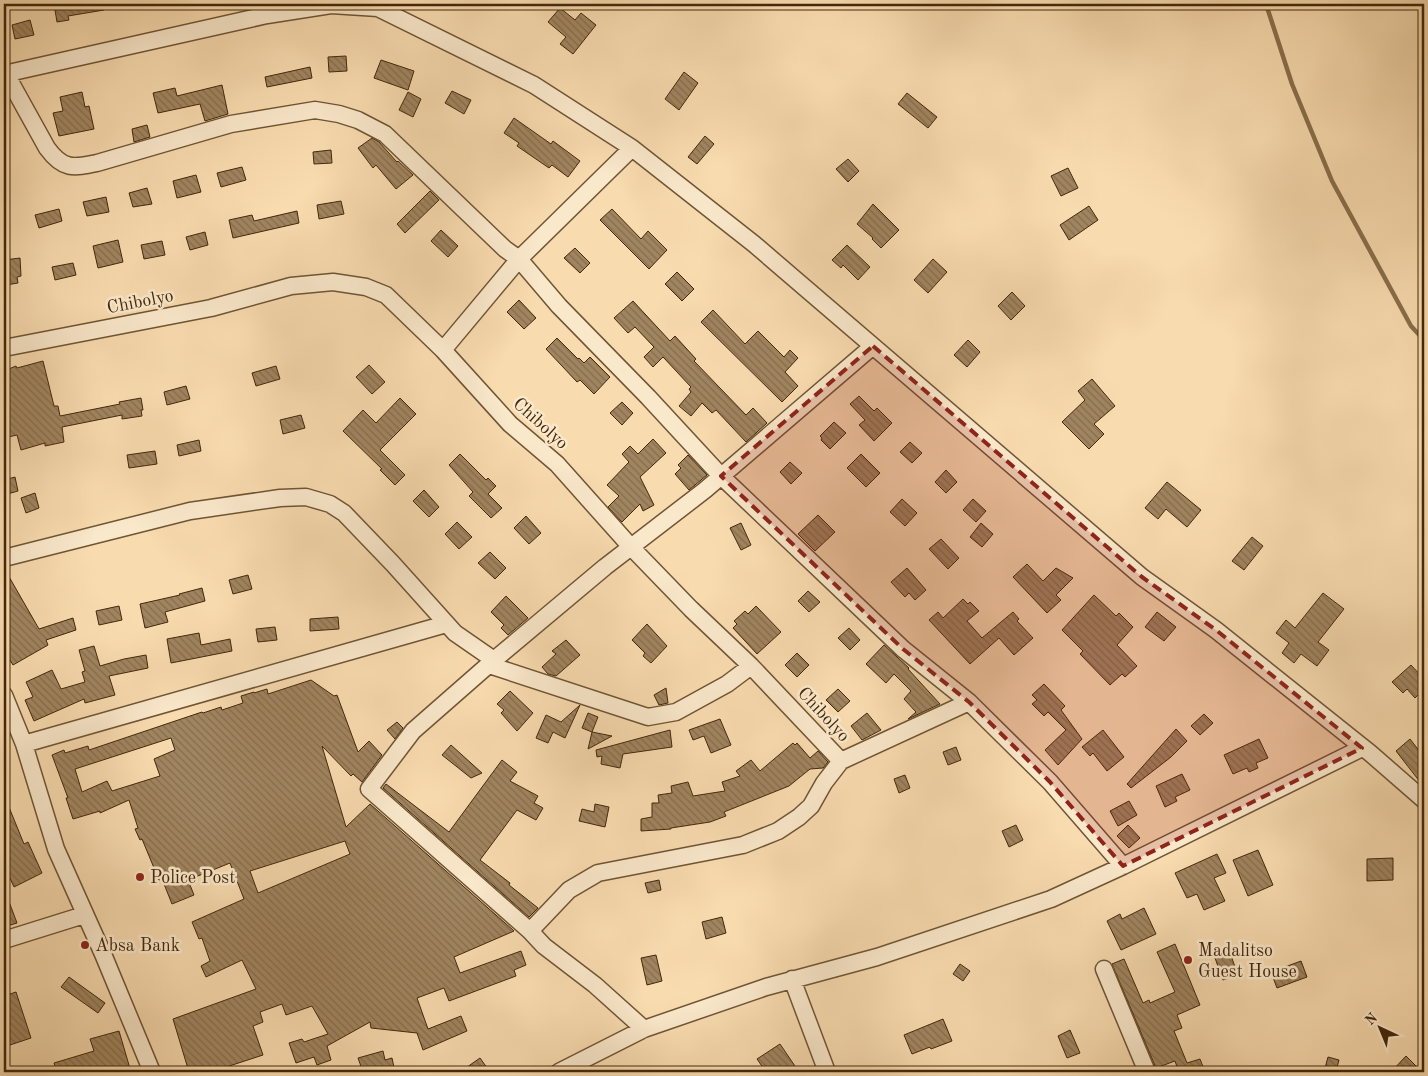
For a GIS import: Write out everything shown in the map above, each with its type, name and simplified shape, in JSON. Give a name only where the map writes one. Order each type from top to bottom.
[{"type":"street","points":[[1123,866],[1050,782],[969,702],[903,649],[721,476],[648,397],[559,306],[519,259],[505,249],[385,134],[358,120],[315,110],[222,126],[77,167],[59,162],[54,158],[5,74],[267,15],[331,5],[360,5],[378,8],[534,85],[632,148],[754,244],[1142,577],[1216,630],[1424,800]]},
{"type":"street","points":[[443,350],[519,259],[632,148]]},
{"type":"street","name":"Chibolyo","points":[[4,348],[211,308],[291,286],[333,282],[366,287],[386,295],[443,350],[510,424],[557,464],[631,547],[691,609],[751,666],[841,762],[969,702]]},
{"type":"street","points":[[644,1029],[595,985],[544,946],[530,931],[368,789],[413,731],[491,662],[604,567],[721,476],[873,346]]},
{"type":"street","points":[[4,558],[190,511],[280,498],[306,497],[330,504],[344,514],[393,564],[446,624],[491,662],[648,717],[676,712],[727,684],[751,666]]},
{"type":"street","points":[[24,744],[446,624]]},
{"type":"street","points":[[4,695],[24,744],[56,849],[103,954],[152,1072]]},
{"type":"street","points":[[559,1072],[644,1029],[792,979],[877,957],[1051,900],[1362,748]]},
{"type":"street","points":[[530,931],[569,890],[598,873],[743,845],[778,831],[800,817],[841,762]]},
{"type":"street","points":[[4,940],[84,915]]},
{"type":"street","points":[[1104,969],[1147,1072]]},
{"type":"street","points":[[792,979],[827,1072]]},
{"type":"highlighted area","points":[[873,346],[1142,577],[1216,630],[1362,748],[1123,866],[1050,782],[969,702],[903,649],[721,476]]},
{"type":"building","points":[[54,4],[103,4],[104,10],[68,16],[69,20],[57,22]]},
{"type":"building","points":[[560,8],[575,20],[581,13],[596,25],[573,54],[560,44],[566,37],[548,22]]},
{"type":"building","points":[[30,20],[34,35],[15,39],[12,25]]},
{"type":"building","points":[[346,56],[347,71],[329,72],[328,57]]},
{"type":"building","points":[[381,60],[414,71],[408,90],[374,78]]},
{"type":"building","points":[[310,67],[312,78],[267,87],[265,77]]},
{"type":"building","points":[[684,72],[698,83],[679,110],[665,99]]},
{"type":"building","points":[[222,85],[228,114],[205,121],[200,104],[158,113],[153,93],[175,88],[177,96]]},
{"type":"building","points":[[452,91],[471,100],[464,114],[445,103]]},
{"type":"building","points":[[82,92],[85,107],[89,106],[94,129],[59,136],[53,113],[63,111],[60,97]]},
{"type":"building","points":[[408,92],[421,99],[413,117],[399,110]]},
{"type":"building","points":[[907,93],[937,117],[928,128],[898,104]]},
{"type":"building","points":[[514,118],[551,144],[553,141],[580,161],[568,177],[552,165],[549,168],[517,146],[519,143],[504,133]]},
{"type":"building","points":[[147,125],[150,137],[134,142],[132,129]]},
{"type":"building","points":[[705,136],[714,144],[697,164],[688,157]]},
{"type":"building","points":[[372,138],[379,142],[397,162],[413,175],[396,189],[376,165],[373,168],[358,148]]},
{"type":"building","points":[[331,150],[332,163],[314,164],[313,152]]},
{"type":"building","points":[[848,159],[859,171],[848,182],[836,169]]},
{"type":"building","points":[[242,167],[246,180],[221,187],[217,173]]},
{"type":"building","points":[[1068,168],[1078,188],[1061,196],[1051,176]]},
{"type":"building","points":[[196,175],[201,192],[177,198],[173,181]]},
{"type":"building","points":[[147,188],[152,204],[133,207],[129,193]]},
{"type":"building","points":[[430,191],[439,200],[405,233],[397,224]]},
{"type":"building","points":[[106,197],[109,212],[87,216],[83,202]]},
{"type":"building","points":[[341,201],[344,214],[319,219],[317,205]]},
{"type":"building","points":[[873,204],[899,230],[881,248],[857,224]]},
{"type":"building","points":[[1089,206],[1098,220],[1069,240],[1060,225]]},
{"type":"building","points":[[59,209],[62,221],[39,228],[35,215]]},
{"type":"building","points":[[612,209],[641,239],[648,231],[667,250],[649,269],[600,220]]},
{"type":"building","points":[[297,211],[299,223],[233,238],[229,220],[252,215],[254,221]]},
{"type":"building","points":[[441,230],[458,246],[448,257],[431,241]]},
{"type":"building","points":[[205,232],[208,245],[190,250],[186,237]]},
{"type":"building","points":[[118,240],[123,262],[98,268],[93,246]]},
{"type":"building","points":[[162,241],[165,255],[144,259],[141,245]]},
{"type":"building","points":[[847,245],[870,267],[858,280],[843,265],[841,268],[832,260]]},
{"type":"building","points":[[575,248],[590,263],[580,273],[564,258]]},
{"type":"building","points":[[20,258],[21,276],[17,277],[18,283],[6,285],[4,260]]},
{"type":"building","points":[[933,259],[947,272],[928,293],[914,280]]},
{"type":"building","points":[[73,263],[76,275],[55,280],[52,267]]},
{"type":"building","points":[[677,272],[694,289],[682,301],[665,284]]},
{"type":"building","points":[[1012,292],[1025,306],[1011,320],[998,306]]},
{"type":"building","points":[[519,300],[536,318],[524,329],[507,312]]},
{"type":"building","points":[[633,301],[670,341],[675,336],[696,359],[694,361],[746,415],[753,408],[767,423],[746,442],[716,410],[712,413],[702,403],[691,416],[679,406],[691,392],[689,389],[691,387],[663,357],[653,367],[644,357],[654,347],[635,327],[628,333],[614,318]]},
{"type":"building","points":[[713,310],[745,344],[758,331],[784,357],[790,350],[798,358],[785,372],[798,386],[782,402],[701,322]]},
{"type":"building","points":[[557,338],[578,359],[584,363],[590,357],[610,377],[594,394],[580,380],[577,382],[546,349]]},
{"type":"building","points":[[968,340],[980,352],[967,367],[954,355]]},
{"type":"building","points":[[43,361],[54,406],[58,406],[60,416],[141,398],[142,416],[122,419],[122,415],[62,427],[64,442],[45,446],[45,443],[21,450],[17,435],[4,438],[4,371],[16,366],[17,368]]},
{"type":"building","points":[[369,365],[385,382],[372,394],[356,377]]},
{"type":"building","points":[[276,366],[280,379],[256,386],[252,373]]},
{"type":"building","points":[[1092,379],[1115,406],[1094,424],[1104,434],[1089,449],[1062,422],[1085,400],[1078,391]]},
{"type":"building","points":[[186,386],[190,399],[167,405],[164,392]]},
{"type":"building","points":[[859,396],[874,411],[877,408],[892,423],[874,441],[859,425],[865,420],[850,404]]},
{"type":"building","points":[[400,398],[416,414],[380,450],[405,475],[395,485],[380,470],[382,469],[343,431],[363,410],[376,423]]},
{"type":"building","points":[[622,402],[633,413],[622,425],[610,413]]},
{"type":"building","points":[[301,415],[305,428],[283,434],[280,420]]},
{"type":"building","points":[[834,422],[846,433],[830,449],[821,440],[820,436]]},
{"type":"building","points":[[653,439],[666,453],[640,477],[654,505],[643,511],[640,504],[622,522],[608,507],[619,496],[607,485],[629,462],[622,454],[630,446],[638,454]]},
{"type":"building","points":[[199,440],[201,451],[179,456],[177,445]]},
{"type":"building","points":[[910,442],[922,453],[912,463],[900,452]]},
{"type":"building","points":[[155,451],[157,464],[129,468],[127,455]]},
{"type":"building","points":[[460,454],[486,480],[488,478],[496,486],[488,494],[502,508],[491,518],[469,496],[473,492],[449,465]]},
{"type":"building","points":[[861,454],[880,473],[866,487],[847,468]]},
{"type":"building","points":[[688,455],[707,475],[689,490],[675,474],[681,468],[678,465]]},
{"type":"building","points":[[790,462],[802,473],[791,484],[780,472]]},
{"type":"building","points":[[946,470],[957,482],[946,493],[935,482]]},
{"type":"building","points":[[15,477],[18,491],[4,495],[4,480]]},
{"type":"building","points":[[1167,482],[1201,510],[1187,527],[1166,509],[1158,519],[1145,508]]},
{"type":"building","points":[[424,490],[439,507],[429,517],[413,501]]},
{"type":"building","points":[[35,493],[39,508],[26,513],[21,498]]},
{"type":"building","points":[[902,499],[917,513],[905,526],[890,512]]},
{"type":"building","points":[[973,499],[986,511],[976,522],[963,510]]},
{"type":"building","points":[[818,515],[835,532],[815,551],[798,534]]},
{"type":"building","points":[[526,516],[541,533],[529,544],[514,528]]},
{"type":"building","points":[[457,522],[472,537],[459,549],[445,534]]},
{"type":"building","points":[[741,523],[751,545],[741,550],[730,528]]},
{"type":"building","points":[[981,523],[993,534],[982,547],[970,537]]},
{"type":"building","points":[[1252,537],[1263,546],[1244,570],[1232,561]]},
{"type":"building","points":[[941,539],[959,558],[948,569],[929,549]]},
{"type":"building","points":[[490,552],[506,568],[495,579],[478,563]]},
{"type":"building","points":[[1027,564],[1043,581],[1056,568],[1073,578],[1056,595],[1061,600],[1047,613],[1013,577]]},
{"type":"building","points":[[4,568],[39,629],[73,618],[76,630],[46,640],[48,645],[13,665],[4,650]]},
{"type":"building","points":[[907,568],[926,590],[915,600],[909,593],[905,597],[891,582]]},
{"type":"building","points":[[248,575],[252,589],[233,594],[229,580]]},
{"type":"building","points":[[202,588],[205,601],[165,612],[168,622],[145,628],[140,604]]},
{"type":"building","points":[[808,591],[820,602],[809,612],[798,601]]},
{"type":"building","points":[[1323,593],[1344,609],[1318,642],[1329,650],[1317,666],[1301,654],[1294,663],[1282,653],[1289,643],[1276,633],[1286,620],[1295,628]]},
{"type":"building","points":[[1094,595],[1116,616],[1119,613],[1133,627],[1117,645],[1137,666],[1125,677],[1122,674],[1110,685],[1080,654],[1083,651],[1062,630]]},
{"type":"building","points":[[506,596],[528,618],[508,635],[501,628],[504,625],[491,612]]},
{"type":"building","points":[[963,599],[968,604],[970,602],[979,611],[967,621],[982,638],[1013,612],[1019,619],[1017,621],[1033,638],[1014,655],[999,638],[970,664],[929,620],[938,612],[943,618]]},
{"type":"building","points":[[119,606],[122,620],[99,625],[96,611]]},
{"type":"building","points":[[756,606],[781,632],[757,654],[733,628],[737,624],[734,621],[745,611],[748,614]]},
{"type":"building","points":[[1157,612],[1176,627],[1164,641],[1145,627]]},
{"type":"building","points":[[338,617],[339,629],[310,631],[310,619]]},
{"type":"building","points":[[647,624],[667,646],[651,663],[643,656],[645,653],[632,640]]},
{"type":"building","points":[[275,627],[277,640],[258,642],[256,629]]},
{"type":"building","points":[[849,628],[860,640],[850,650],[838,638]]},
{"type":"building","points":[[199,633],[201,645],[230,639],[232,651],[171,663],[167,639]]},
{"type":"building","points":[[566,640],[580,655],[556,676],[548,674],[542,667],[556,654],[552,651]]},
{"type":"building","points":[[884,645],[909,668],[940,704],[908,719],[916,712],[904,699],[911,691],[894,674],[886,683],[866,664]]},
{"type":"building","points":[[94,646],[100,666],[146,655],[148,668],[109,676],[115,695],[85,703],[84,699],[34,721],[25,700],[33,697],[26,682],[52,670],[61,689],[85,682],[82,672],[85,671],[79,650]]},
{"type":"building","points":[[797,653],[809,665],[797,677],[785,665]]},
{"type":"building","points":[[1411,665],[1424,679],[1424,689],[1415,698],[1407,689],[1403,693],[1392,682]]},
{"type":"building","points":[[311,680],[334,696],[337,695],[358,752],[369,741],[382,755],[362,782],[353,774],[351,776],[322,746],[346,827],[370,804],[514,931],[454,957],[460,973],[521,951],[526,965],[514,970],[516,976],[449,1001],[444,988],[417,998],[428,1029],[461,1016],[467,1031],[423,1050],[417,1033],[371,1028],[370,1022],[327,1046],[331,1060],[317,1065],[314,1057],[296,1063],[289,1043],[302,1039],[304,1042],[328,1034],[312,1006],[286,1015],[282,1004],[260,1012],[263,1022],[253,1026],[263,1055],[217,1070],[218,1072],[189,1072],[173,1019],[256,989],[242,960],[206,977],[201,966],[210,961],[202,938],[199,939],[192,922],[244,899],[230,863],[188,880],[194,895],[172,904],[162,879],[159,880],[142,839],[140,840],[135,829],[138,828],[129,800],[100,813],[100,811],[73,819],[66,798],[68,798],[52,755],[64,750],[65,753],[88,746],[89,750],[202,712],[221,707],[222,710],[243,703],[241,696],[254,692],[267,689],[268,694]],"holes":[[[171,738],[175,750],[154,759],[160,776],[112,791],[107,781],[82,792],[75,769]],[[345,841],[350,854],[258,893],[250,871]]]},
{"type":"building","points":[[1044,684],[1065,706],[1061,710],[1082,739],[1058,765],[1045,750],[1066,730],[1048,712],[1044,716],[1032,704],[1037,700],[1032,695]]},
{"type":"building","points":[[666,688],[668,703],[659,705],[654,695]]},
{"type":"building","points":[[838,689],[850,701],[838,712],[826,700]]},
{"type":"building","points":[[510,691],[533,713],[517,731],[501,713],[504,710],[497,704]]},
{"type":"building","points":[[580,705],[565,738],[553,732],[548,743],[536,738],[546,715],[561,722]]},
{"type":"building","points":[[588,713],[598,717],[592,732],[582,728]]},
{"type":"building","points":[[867,713],[881,730],[862,740],[851,726]]},
{"type":"building","points":[[1204,714],[1213,723],[1200,735],[1191,726]]},
{"type":"building","points":[[720,719],[731,745],[711,753],[704,736],[693,740],[689,730]]},
{"type":"building","points":[[397,722],[403,728],[395,739],[387,730]]},
{"type":"building","points":[[1176,729],[1187,741],[1171,757],[1131,788],[1127,784]]},
{"type":"building","points":[[670,730],[672,747],[623,754],[620,768],[601,764],[602,756],[597,757],[596,750]]},
{"type":"building","points":[[1103,730],[1124,757],[1107,771],[1093,753],[1090,756],[1082,747]]},
{"type":"building","points":[[592,732],[612,736],[588,749]]},
{"type":"building","points":[[1259,739],[1268,758],[1256,763],[1258,768],[1249,772],[1247,768],[1233,774],[1224,755]]},
{"type":"building","points":[[1410,739],[1424,757],[1424,787],[1396,751]]},
{"type":"building","points":[[793,743],[795,745],[797,743],[810,758],[818,751],[828,762],[823,768],[810,769],[789,786],[724,812],[726,816],[710,822],[671,829],[641,831],[641,819],[652,817],[652,803],[659,803],[658,795],[672,793],[671,786],[688,782],[693,796],[725,791],[722,782],[740,776],[736,771],[751,760],[760,771]]},
{"type":"building","points":[[451,745],[482,773],[471,778],[442,755]]},
{"type":"building","points":[[956,747],[961,760],[948,765],[943,752]]},
{"type":"building","points":[[502,760],[517,772],[510,781],[538,796],[534,803],[543,808],[536,820],[517,810],[480,860],[538,908],[529,917],[383,788],[386,784],[449,832]]},
{"type":"building","points":[[1182,774],[1190,790],[1175,797],[1177,801],[1165,807],[1156,786]]},
{"type":"building","points":[[905,775],[910,788],[899,793],[894,779]]},
{"type":"building","points":[[4,795],[24,844],[28,842],[42,873],[14,887],[4,865]]},
{"type":"building","points":[[1129,801],[1137,815],[1118,826],[1110,811]]},
{"type":"building","points":[[595,804],[609,807],[605,827],[579,821],[582,809],[594,812]]},
{"type":"building","points":[[1016,825],[1023,840],[1009,847],[1002,831]]},
{"type":"building","points":[[1128,825],[1140,838],[1129,848],[1117,836]]},
{"type":"building","points":[[1258,850],[1273,885],[1248,896],[1233,860]]},
{"type":"building","points":[[1217,854],[1226,873],[1214,878],[1225,901],[1204,910],[1197,894],[1187,898],[1175,873]]},
{"type":"building","points":[[1393,858],[1393,880],[1367,881],[1367,859]]},
{"type":"building","points":[[659,880],[661,890],[648,893],[645,883]]},
{"type":"building","points":[[4,891],[17,923],[4,927]]},
{"type":"building","points":[[1144,908],[1156,934],[1121,950],[1107,921],[1120,914],[1122,919]]},
{"type":"building","points":[[722,917],[726,933],[706,939],[702,922]]},
{"type":"building","points":[[1175,944],[1200,1005],[1177,1015],[1182,1028],[1174,1031],[1187,1063],[1200,1059],[1205,1072],[1166,1072],[1166,1070],[1177,1067],[1175,1061],[1156,1068],[1112,964],[1124,959],[1143,1003],[1149,1000],[1150,1003],[1175,992],[1157,952]]},
{"type":"building","points":[[1230,953],[1238,975],[1223,980],[1215,958]]},
{"type":"building","points":[[656,955],[662,981],[647,985],[641,958]]},
{"type":"building","points":[[1301,961],[1307,977],[1277,988],[1271,972]]},
{"type":"building","points":[[960,964],[970,971],[963,981],[953,974]]},
{"type":"building","points":[[69,977],[105,1003],[98,1013],[61,987]]},
{"type":"building","points":[[16,992],[31,1038],[4,1047],[4,996]]},
{"type":"building","points":[[943,1019],[952,1041],[912,1054],[904,1035]]},
{"type":"building","points":[[1070,1030],[1080,1053],[1067,1058],[1058,1036]]},
{"type":"building","points":[[119,1031],[131,1072],[57,1072],[54,1063],[94,1051],[90,1039]]},
{"type":"building","points":[[780,1044],[799,1072],[766,1072],[757,1059]]},
{"type":"building","points":[[383,1051],[385,1060],[392,1058],[395,1072],[363,1072],[358,1058]]},
{"type":"building","points":[[1406,1056],[1417,1067],[1412,1072],[1391,1072]]},
{"type":"building","points":[[1328,1057],[1339,1060],[1336,1071],[1325,1068]]},
{"type":"building","points":[[480,1058],[490,1072],[460,1072]]},
{"type":"waterway","points":[[1266,4],[1292,84],[1332,181],[1411,326],[1424,340]]},
{"type":"place","name":"Police Post","points":[[140,877]]},
{"type":"place","name":"Absa Bank","points":[[85,945]]},
{"type":"place","name":"Madalitso Guest House","points":[[1188,960]]}]
